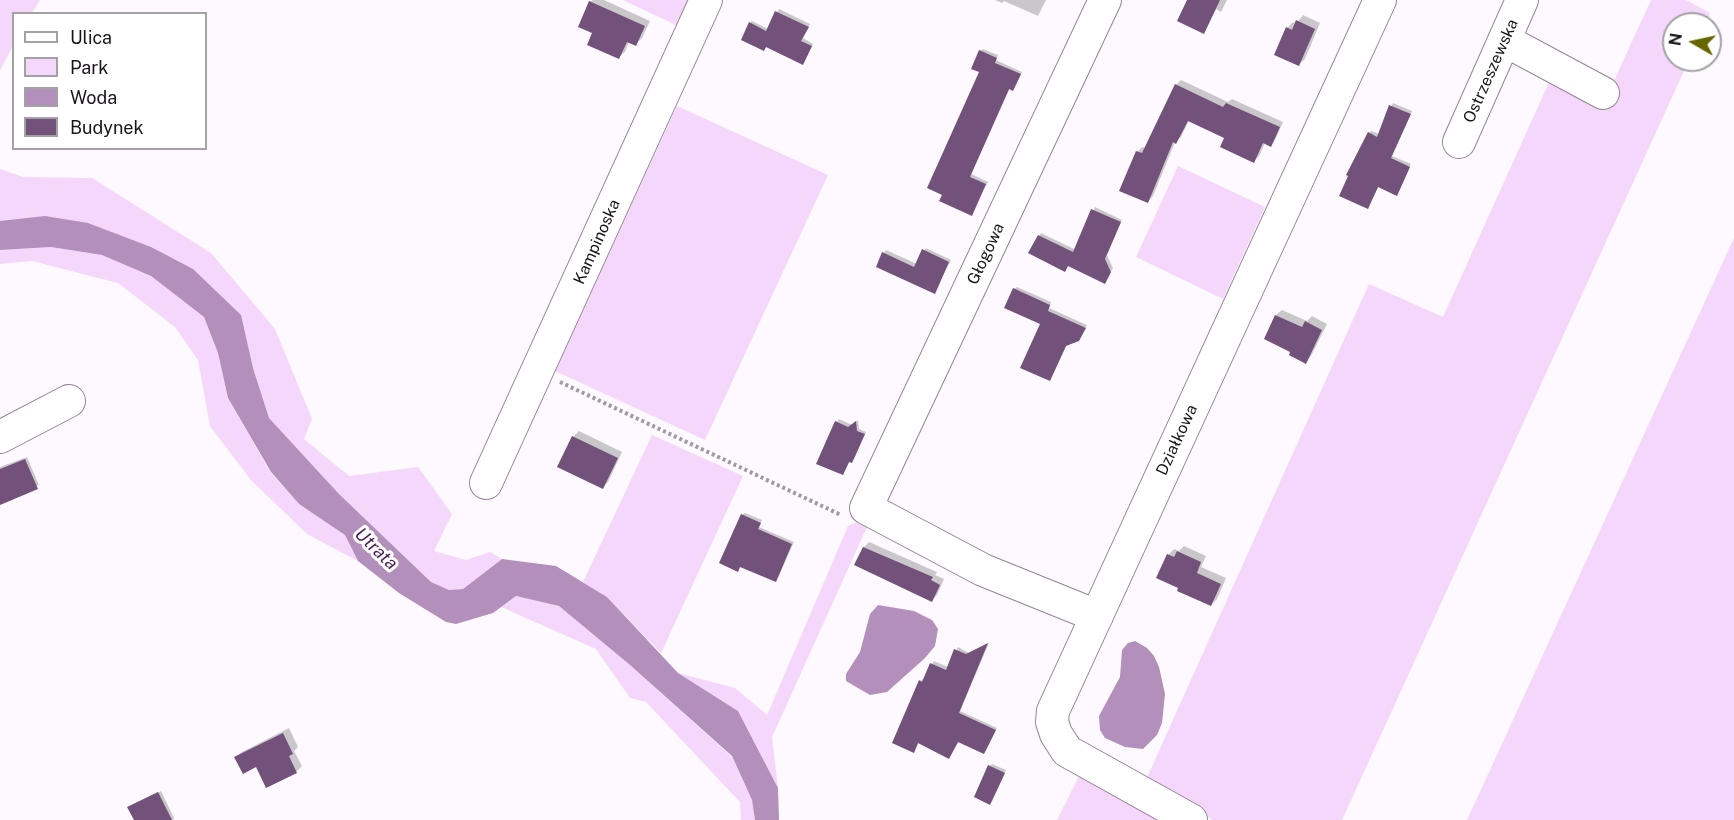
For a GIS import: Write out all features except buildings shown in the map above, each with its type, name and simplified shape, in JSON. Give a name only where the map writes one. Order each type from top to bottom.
[{"type":"street","name":"Kampinoska","points":[[486,483],[706,0]]},
{"type":"street","name":"Głogowa","points":[[866,508],[1105,0]]},
{"type":"street","name":"Działkowa","points":[[1191,820],[1067,751],[1056,734],[1052,722],[1053,711],[1380,0]]},
{"type":"street","name":"Ostrzeszewska","points":[[1459,142],[1522,0]]},
{"type":"street","points":[[1504,40],[1604,93]]},
{"type":"street","points":[[0,436],[69,401]]},
{"type":"street","points":[[866,508],[983,570],[1097,616]]},
{"type":"path","points":[[538,372],[843,516],[861,517],[866,508]]},
{"type":"green space","points":[[0,0],[40,0],[33,12],[12,12],[12,48],[0,70]]},
{"type":"green space","points":[[623,0],[690,0],[678,26]]},
{"type":"green space","points":[[1651,0],[1686,0],[1708,12],[1662,12],[1662,72],[1684,72],[1342,820],[1213,820],[1145,782],[1369,284],[1443,317],[1551,78],[1603,105]]},
{"type":"green space","points":[[677,106],[828,175],[705,440],[555,371]]},
{"type":"green space","points":[[1178,166],[1265,207],[1223,299],[1136,257]]},
{"type":"green space","points":[[0,169],[23,177],[92,178],[211,253],[275,329],[312,419],[304,439],[349,476],[418,467],[452,514],[434,551],[466,560],[490,552],[502,559],[463,589],[449,590],[431,582],[339,494],[269,418],[253,368],[193,269],[0,221]]},
{"type":"green space","points":[[1734,238],[1734,820],[1467,820],[1586,561]]},
{"type":"green space","points":[[51,247],[102,255],[151,276],[204,317],[218,353],[228,398],[270,472],[299,504],[345,535],[358,561],[307,534],[251,480],[210,426],[198,360],[175,327],[118,283],[32,261],[0,264],[0,250]]},
{"type":"green space","points":[[652,435],[743,476],[661,653],[607,597],[583,582]]},
{"type":"green space","points":[[872,516],[772,737],[778,788],[738,711],[678,673],[735,688],[767,715],[848,526]]},
{"type":"green space","points":[[516,596],[559,606],[630,665],[732,757],[752,800],[755,820],[741,820],[740,802],[646,702],[630,698],[596,649],[501,607]]},
{"type":"green space","points":[[1082,770],[1171,820],[1057,820]]},
{"type":"water","name":"Utrata","points":[[45,216],[88,223],[151,247],[193,269],[241,315],[253,368],[269,418],[339,494],[431,582],[449,590],[463,589],[502,559],[556,566],[607,597],[678,673],[738,711],[778,788],[779,820],[755,820],[752,800],[732,756],[630,665],[559,606],[516,596],[493,613],[456,624],[446,622],[399,593],[358,561],[345,535],[299,504],[271,472],[228,398],[218,353],[204,317],[151,276],[102,255],[51,247],[0,250],[0,221]]},
{"type":"water","points":[[878,605],[914,611],[932,620],[938,629],[935,646],[925,658],[887,692],[870,695],[846,681],[846,674],[860,652],[870,614]]},
{"type":"water","points":[[1135,641],[1147,648],[1154,656],[1165,694],[1162,723],[1157,735],[1143,749],[1125,747],[1105,738],[1100,730],[1099,716],[1120,677],[1122,650],[1128,643]]}]
